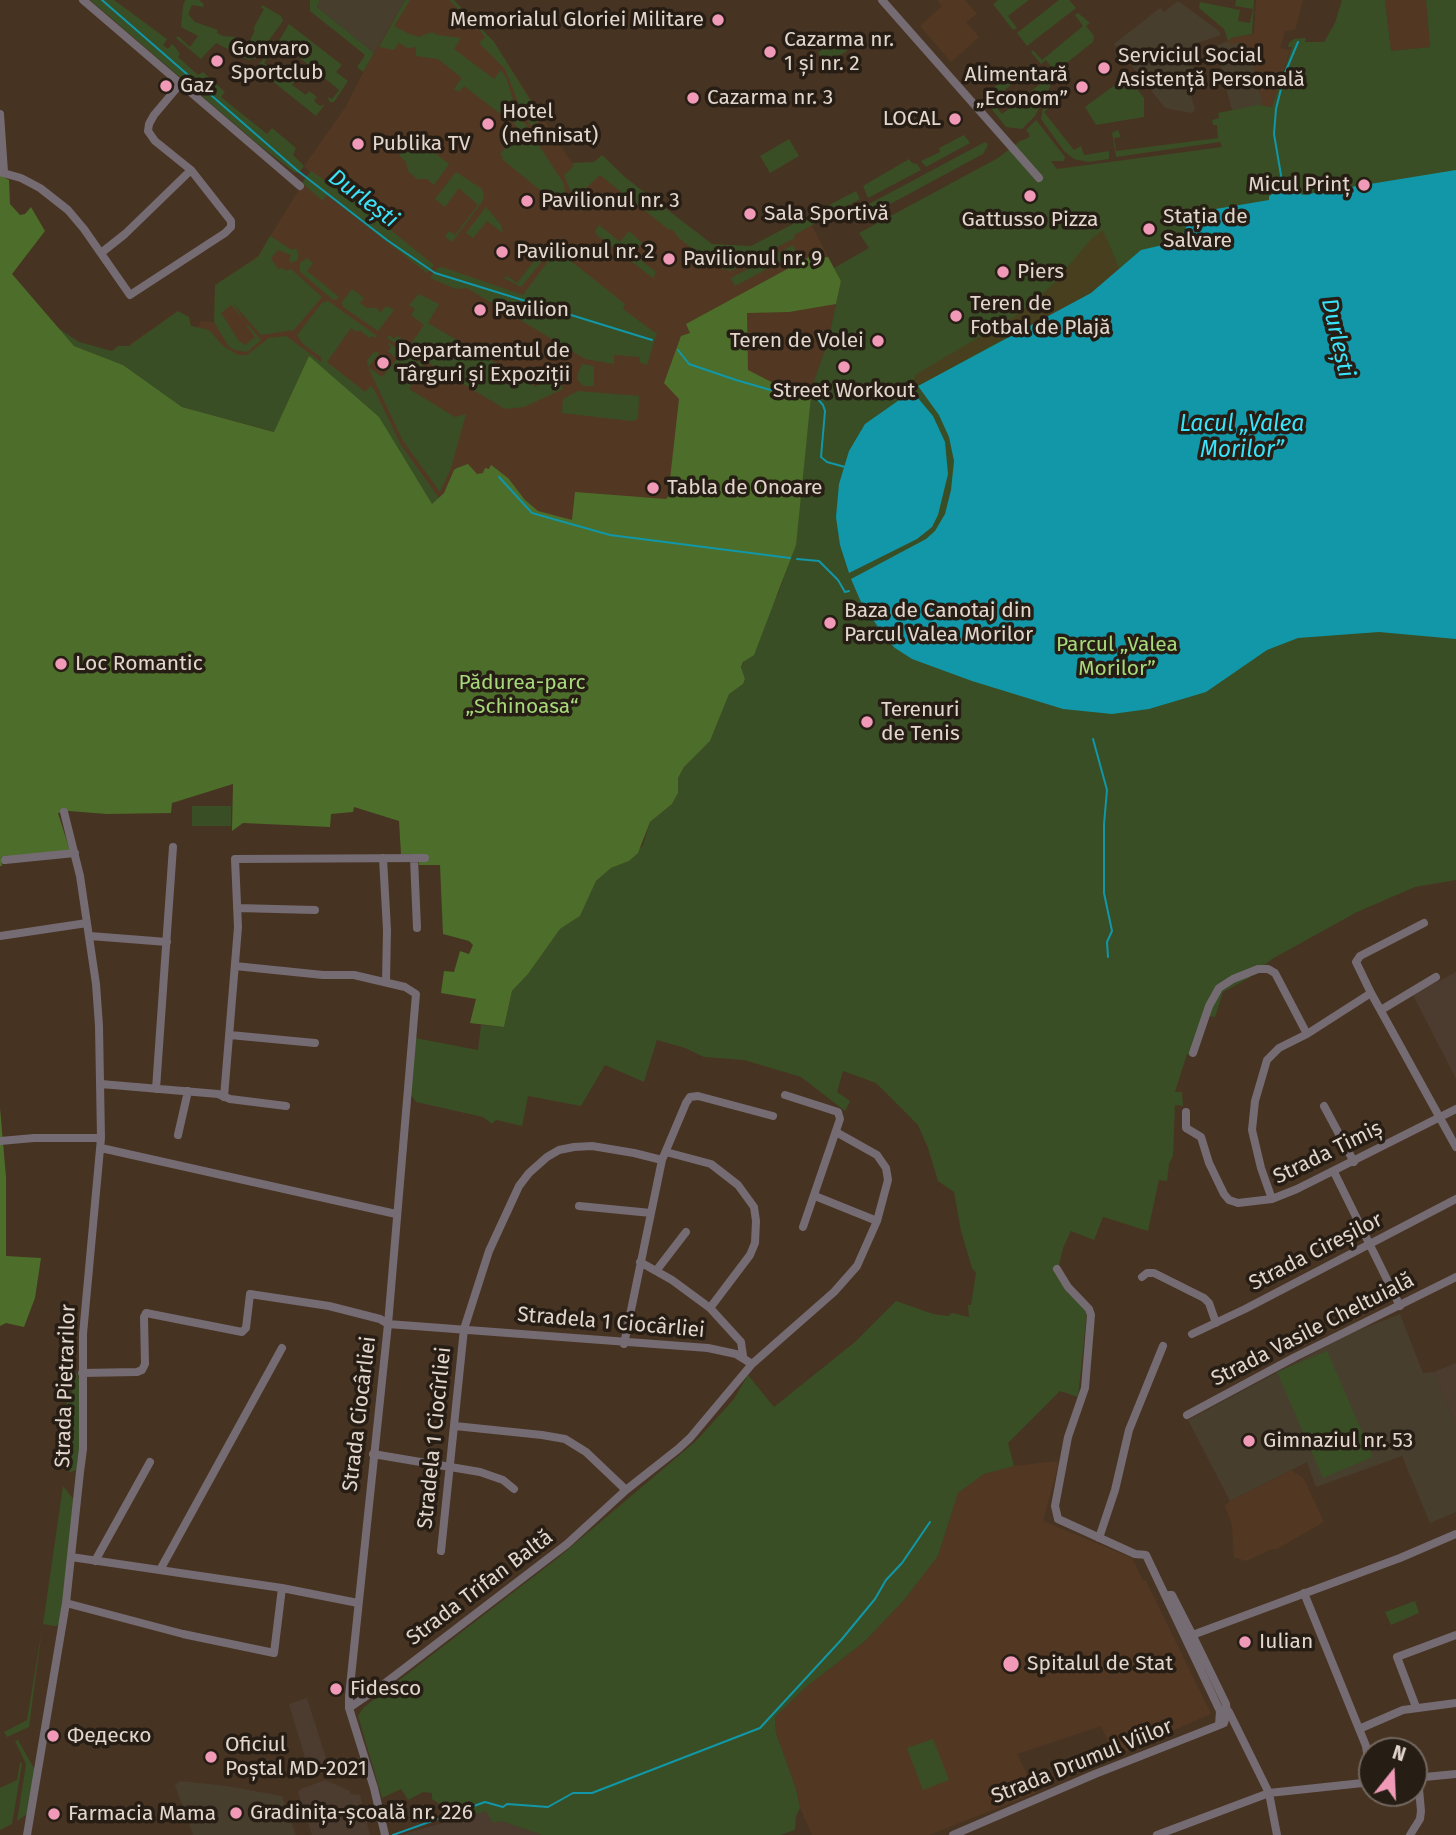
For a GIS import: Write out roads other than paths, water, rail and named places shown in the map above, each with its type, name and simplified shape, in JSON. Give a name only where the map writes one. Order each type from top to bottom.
[{"type":"street","points":[[83,0],[300,186]]},
{"type":"street","points":[[882,0],[1039,178]]},
{"type":"street","points":[[0,114],[2,172],[22,178],[40,188],[68,210],[130,295],[231,227],[231,221],[191,170],[155,141],[148,131],[154,115],[181,83]]},
{"type":"street","points":[[101,253],[132,228],[191,170]]},
{"type":"street","name":"Strada Pietrarilor","points":[[27,1835],[66,1603],[83,1449],[83,1334],[101,1143],[99,1026],[90,936],[75,853],[64,813]]},
{"type":"street","points":[[156,1089],[173,847]]},
{"type":"street","points":[[5,860],[75,853]]},
{"type":"street","points":[[235,966],[323,975],[354,975],[386,982],[387,930],[383,858]]},
{"type":"street","points":[[414,858],[417,929]]},
{"type":"street","points":[[223,1097],[235,966],[235,859],[425,858]]},
{"type":"street","points":[[237,908],[315,910]]},
{"type":"street","points":[[0,936],[87,923]]},
{"type":"street","points":[[1424,923],[1358,958],[1358,967],[1456,1147]]},
{"type":"street","points":[[90,936],[167,942]]},
{"type":"street","points":[[1193,1053],[1209,1006],[1219,988],[1258,969],[1268,969],[1275,973],[1307,1034]]},
{"type":"street","points":[[1381,1010],[1436,977]]},
{"type":"street","name":"Strada Ciocârliei","points":[[385,1835],[374,1788],[349,1708],[388,1324],[416,999],[414,992],[386,982]]},
{"type":"street","points":[[1272,1199],[1253,1137],[1255,1101],[1269,1056],[1371,993]]},
{"type":"street","points":[[230,1035],[315,1043]]},
{"type":"street","points":[[101,1084],[188,1091],[286,1106]]},
{"type":"street","points":[[178,1135],[188,1091]]},
{"type":"street","points":[[785,1095],[838,1112],[840,1119],[803,1227]]},
{"type":"street","points":[[624,1344],[664,1156],[690,1097],[698,1096],[773,1116]]},
{"type":"street","points":[[1324,1106],[1354,1162]]},
{"type":"street","name":"Strada Timiș","points":[[1186,1112],[1186,1128],[1201,1138],[1228,1200],[1238,1203],[1272,1199],[1334,1172],[1456,1109]]},
{"type":"street","name":"Strada Trifan Baltă","points":[[349,1708],[567,1544],[626,1490],[690,1438],[751,1364],[834,1292],[857,1266],[877,1221],[888,1180],[886,1168],[877,1156],[836,1132]]},
{"type":"street","points":[[0,1141],[44,1137],[101,1143],[396,1214]]},
{"type":"street","points":[[464,1329],[502,1220],[519,1186],[547,1157],[574,1146],[592,1146],[711,1164],[738,1185],[754,1207],[755,1242],[750,1255],[710,1308]]},
{"type":"street","points":[[1334,1172],[1400,1306]]},
{"type":"street","points":[[815,1196],[877,1221]]},
{"type":"street","name":"Strada Cireșilor","points":[[1192,1334],[1456,1199]]},
{"type":"street","points":[[579,1206],[651,1213]]},
{"type":"street","points":[[656,1271],[685,1232]]},
{"type":"street","points":[[640,1262],[672,1280],[710,1308],[741,1342],[743,1356],[751,1364]]},
{"type":"street","points":[[1057,1269],[1091,1315],[1085,1388],[1068,1437],[1055,1510],[1061,1522],[1135,1554],[1146,1555],[1166,1595],[1172,1595],[1220,1711],[1222,1724]]},
{"type":"street","points":[[1147,1275],[1204,1298],[1209,1303],[1216,1323]]},
{"type":"street","name":"Strada Vasile Cheltuială","points":[[1186,1415],[1456,1277]]},
{"type":"street","name":"Stradela 1 Ciocârliei","points":[[82,1373],[142,1370],[145,1364],[146,1313],[242,1332],[246,1328],[250,1294],[329,1306],[380,1319],[388,1324],[624,1344],[708,1348],[743,1356]]},
{"type":"street","name":"Stradela 1 Ciocîrliei","points":[[441,1551],[464,1329]]},
{"type":"street","points":[[1099,1538],[1115,1490],[1129,1430],[1163,1346]]},
{"type":"street","points":[[160,1570],[282,1348]]},
{"type":"street","points":[[455,1426],[542,1434],[565,1439],[586,1451],[626,1490]]},
{"type":"street","points":[[373,1454],[451,1466],[492,1476],[510,1483],[514,1489]]},
{"type":"street","points":[[95,1561],[150,1462]]},
{"type":"street","points":[[1189,1636],[1456,1534]]},
{"type":"street","points":[[71,1557],[282,1588],[358,1604]]},
{"type":"street","points":[[66,1603],[183,1634],[274,1653],[282,1588]]},
{"type":"street","points":[[1304,1593],[1362,1737]]},
{"type":"street","points":[[1416,1707],[1397,1657],[1456,1634]]},
{"type":"street","points":[[1189,1636],[1269,1793],[1277,1835]]},
{"type":"street","points":[[1359,1729],[1403,1710],[1456,1703]]},
{"type":"street","points":[[1222,1724],[1227,1708]]},
{"type":"street","points":[[1222,1724],[1235,1726]]},
{"type":"street","name":"Strada Drumul Viilor","points":[[953,1835],[1094,1774],[1222,1724]]},
{"type":"street","points":[[1428,1777],[1456,1774]]},
{"type":"street","points":[[1157,1835],[1269,1793],[1358,1783]]},
{"type":"street","points":[[1410,1835],[1420,1819],[1420,1807]]},
{"type":"water","name":"Lacul „Valea Morilor”","points":[[1456,170],[1456,639],[1379,632],[1298,638],[1267,650],[1206,692],[1149,709],[1112,714],[1063,709],[972,681],[912,659],[887,640],[861,602],[851,579],[926,539],[935,531],[945,514],[951,490],[954,461],[949,437],[939,415],[918,386],[1091,293],[1141,250],[1180,241],[1192,213],[1269,200],[1275,186],[1291,184],[1302,195]]},
{"type":"water","points":[[912,391],[933,416],[945,442],[948,474],[938,515],[932,527],[917,539],[849,573],[840,545],[836,517],[839,484],[849,451],[865,424]]},
{"type":"waterway","name":"Durlești","points":[[102,0],[298,171],[387,240],[435,273],[652,340]]},
{"type":"waterway","name":"Durlești","points":[[1283,187],[1274,134],[1276,109],[1285,73],[1298,42]]},
{"type":"waterway","name":"Durlești","points":[[678,350],[689,364],[736,380],[781,393],[815,396],[825,411],[821,457],[827,462],[845,467]]},
{"type":"waterway","points":[[499,477],[532,513],[610,535],[790,558]]},
{"type":"waterway","points":[[797,559],[819,561],[838,580],[845,592],[849,591]]},
{"type":"waterway","points":[[1093,739],[1107,790],[1104,893],[1112,931],[1107,942],[1108,957]]},
{"type":"waterway","points":[[393,1835],[485,1802],[503,1807],[507,1804],[548,1807],[573,1793],[592,1793],[760,1728],[842,1639],[875,1599],[930,1522]]},
{"type":"place","name":"Memorialul Gloriei Militare","points":[[718,20]]},
{"type":"place","name":"Cazarma nr. 1 și nr. 2","points":[[770,52]]},
{"type":"place","name":"Gonvaro Sportclub","points":[[217,61]]},
{"type":"place","name":"Serviciul Social Asistență Personală","points":[[1104,68]]},
{"type":"place","name":"Gaz","points":[[166,86]]},
{"type":"place","name":"Alimentară „Econom”","points":[[1082,87]]},
{"type":"place","name":"Cazarma nr. 3","points":[[693,98]]},
{"type":"place","name":"LOCAL","points":[[955,119]]},
{"type":"place","name":"Hotel (nefinisat)","points":[[488,124]]},
{"type":"place","name":"Publika TV","points":[[358,144]]},
{"type":"place","name":"Micul Prinț","points":[[1364,185]]},
{"type":"place","name":"Gattusso Pizza","points":[[1030,196]]},
{"type":"place","name":"Pavilionul nr. 3","points":[[527,201]]},
{"type":"place","name":"Sala Sportivă","points":[[750,214]]},
{"type":"place","name":"Stația de Salvare","points":[[1149,229]]},
{"type":"place","name":"Pavilionul nr. 2","points":[[502,252]]},
{"type":"place","name":"Pavilionul nr. 9","points":[[669,259]]},
{"type":"place","name":"Piers","points":[[1003,272]]},
{"type":"place","name":"Pavilion","points":[[480,310]]},
{"type":"place","name":"Teren de Fotbal de Plajă","points":[[956,316]]},
{"type":"place","name":"Teren de Volei","points":[[878,341]]},
{"type":"place","name":"Departamentul de Târguri și Expoziții","points":[[383,363]]},
{"type":"place","name":"Street Workout","points":[[844,367]]},
{"type":"place","name":"Tabla de Onoare","points":[[653,488]]},
{"type":"place","name":"Baza de Canotaj din Parcul Valea Morilor","points":[[830,623]]},
{"type":"place","name":"Loc Romantic","points":[[61,664]]},
{"type":"place","name":"Terenuri de Tenis","points":[[867,722]]},
{"type":"place","name":"Gimnaziul nr. 53","points":[[1249,1441]]},
{"type":"place","name":"Iulian","points":[[1245,1642]]},
{"type":"place","name":"Spitalul de Stat","points":[[1011,1664]]},
{"type":"place","name":"Fidesco","points":[[336,1689]]},
{"type":"place","name":"Федеско","points":[[53,1736]]},
{"type":"place","name":"Oficiul Poștal MD-2021","points":[[211,1757]]},
{"type":"place","name":"Gradinița-școală nr. 226","points":[[236,1813]]},
{"type":"place","name":"Farmacia Mama","points":[[54,1814]]},
{"type":"park label","name":"Parcul „Valea Morilor”","points":[[1117,657]]},
{"type":"park label","name":"Pădurea-parc „Schinoasa“","points":[[522,695]]}]
